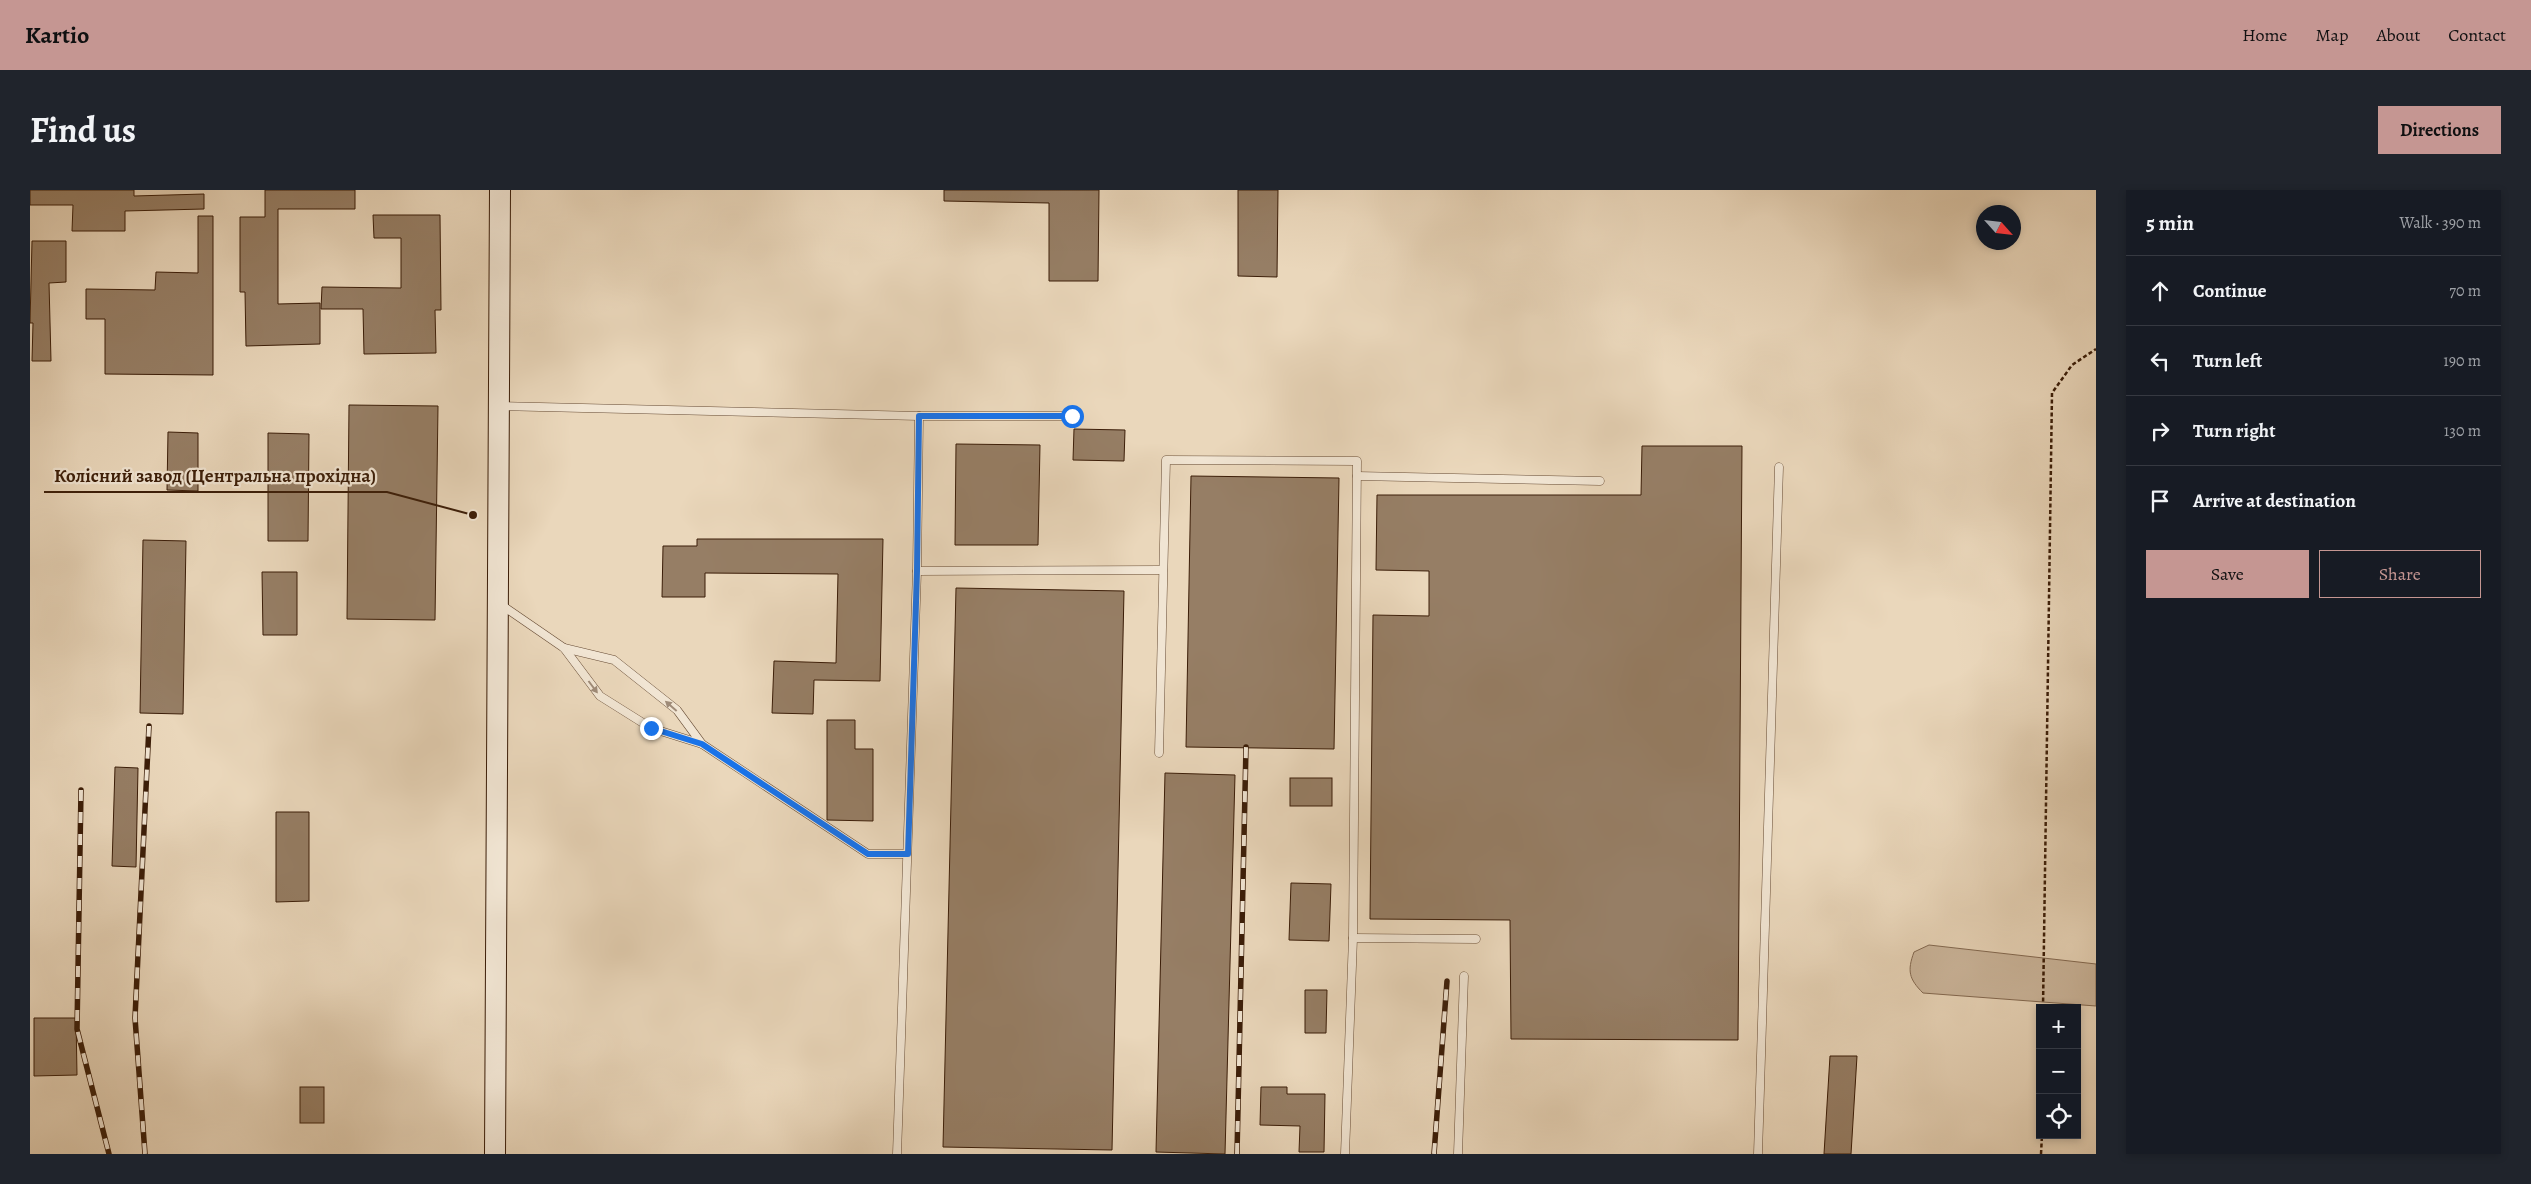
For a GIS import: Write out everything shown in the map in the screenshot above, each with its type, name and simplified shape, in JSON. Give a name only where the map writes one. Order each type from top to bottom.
[{"type":"street","points":[[495,1154],[500,190]]},
{"type":"lane","points":[[499,406],[919,416],[1072,416]]},
{"type":"lane","points":[[897,1154],[917,571],[919,416]]},
{"type":"lane","points":[[1159,753],[1166,460],[1357,461],[1353,938],[1345,1154]]},
{"type":"lane","points":[[1758,1154],[1779,467]]},
{"type":"lane","points":[[1357,476],[1600,481]]},
{"type":"lane","points":[[917,571],[1163,570]]},
{"type":"lane","points":[[498,603],[564,648],[600,696],[651,728],[702,744],[868,854],[908,854]]},
{"type":"lane","points":[[564,648],[614,660],[677,710],[702,744]]},
{"type":"lane","points":[[1353,938],[1476,939]]},
{"type":"lane","points":[[1458,1154],[1464,976]]},
{"type":"path","points":[[2043,1004],[2052,393],[2072,365],[2096,349]]},
{"type":"path","points":[[2042,1139],[2042,1154]]},
{"type":"shaded area","points":[[1929,945],[2096,964],[2096,1006],[1923,993],[1912,979],[1910,970],[1914,952]]},
{"type":"building","points":[[30,190],[134,190],[134,196],[204,194],[204,209],[125,211],[125,231],[72,231],[73,205],[30,205]]},
{"type":"building","points":[[265,190],[355,190],[355,209],[278,209],[278,304],[320,303],[320,344],[246,346],[245,292],[240,292],[240,217],[265,217]]},
{"type":"building","points":[[944,190],[1099,190],[1098,281],[1049,281],[1049,203],[944,201]]},
{"type":"building","points":[[1238,190],[1278,190],[1277,277],[1238,276]]},
{"type":"building","points":[[373,215],[440,215],[441,310],[435,310],[436,353],[364,354],[363,309],[321,309],[322,287],[401,288],[401,238],[374,238]]},
{"type":"building","points":[[198,216],[213,216],[213,375],[105,374],[105,319],[86,319],[86,289],[155,290],[156,272],[198,273]]},
{"type":"building","points":[[32,241],[66,241],[66,282],[49,283],[51,361],[32,361],[33,323],[30,323]]},
{"type":"building","points":[[349,405],[438,406],[435,620],[347,619]]},
{"type":"building","points":[[1074,429],[1125,430],[1124,461],[1073,460]]},
{"type":"building","points":[[168,432],[198,433],[198,491],[167,490]]},
{"type":"building","points":[[268,433],[309,434],[308,541],[268,541]]},
{"type":"building","points":[[956,444],[1040,445],[1038,545],[955,545]]},
{"type":"building","points":[[1642,446],[1742,446],[1738,1040],[1511,1039],[1510,920],[1370,919],[1373,615],[1429,616],[1429,571],[1376,570],[1377,495],[1641,495]]},
{"type":"building","points":[[1191,476],[1339,478],[1334,749],[1186,747]]},
{"type":"building","points":[[697,539],[883,539],[880,681],[814,680],[813,714],[772,713],[774,661],[836,663],[838,574],[705,573],[705,597],[662,597],[663,546],[697,546]]},
{"type":"building","points":[[143,540],[186,541],[183,714],[140,713]]},
{"type":"building","points":[[262,572],[297,572],[297,635],[263,635]]},
{"type":"building","points":[[956,588],[1124,591],[1112,1150],[943,1147]]},
{"type":"building","points":[[827,720],[855,720],[855,749],[873,749],[873,821],[827,820]]},
{"type":"building","points":[[115,767],[138,768],[136,867],[112,866]]},
{"type":"building","points":[[1165,773],[1235,775],[1225,1154],[1156,1152]]},
{"type":"building","points":[[1290,778],[1332,778],[1332,806],[1290,806]]},
{"type":"building","points":[[276,812],[309,812],[309,901],[276,902]]},
{"type":"building","points":[[1291,883],[1331,884],[1329,941],[1289,940]]},
{"type":"building","points":[[1305,990],[1327,990],[1326,1033],[1305,1033]]},
{"type":"building","points":[[34,1018],[76,1018],[77,1075],[34,1076]]},
{"type":"building","points":[[1830,1056],[1857,1056],[1851,1154],[1824,1154]]},
{"type":"building","points":[[300,1087],[324,1087],[324,1123],[300,1123]]},
{"type":"building","points":[[1261,1087],[1287,1087],[1287,1094],[1325,1094],[1324,1152],[1299,1152],[1300,1126],[1260,1125]]},
{"type":"railway","points":[[145,1154],[135,1018],[149,726]]},
{"type":"railway","points":[[1237,1154],[1246,747]]},
{"type":"railway","points":[[81,790],[77,1029],[109,1154]]},
{"type":"railway","points":[[1434,1154],[1447,981]]},
{"type":"place","name":"Колісний завод (Центральна прохідна)","points":[[473,515]]},
{"type":"route","points":[[651,728],[702,744],[868,854],[908,854],[917,571],[919,416],[1072,416]]}]
